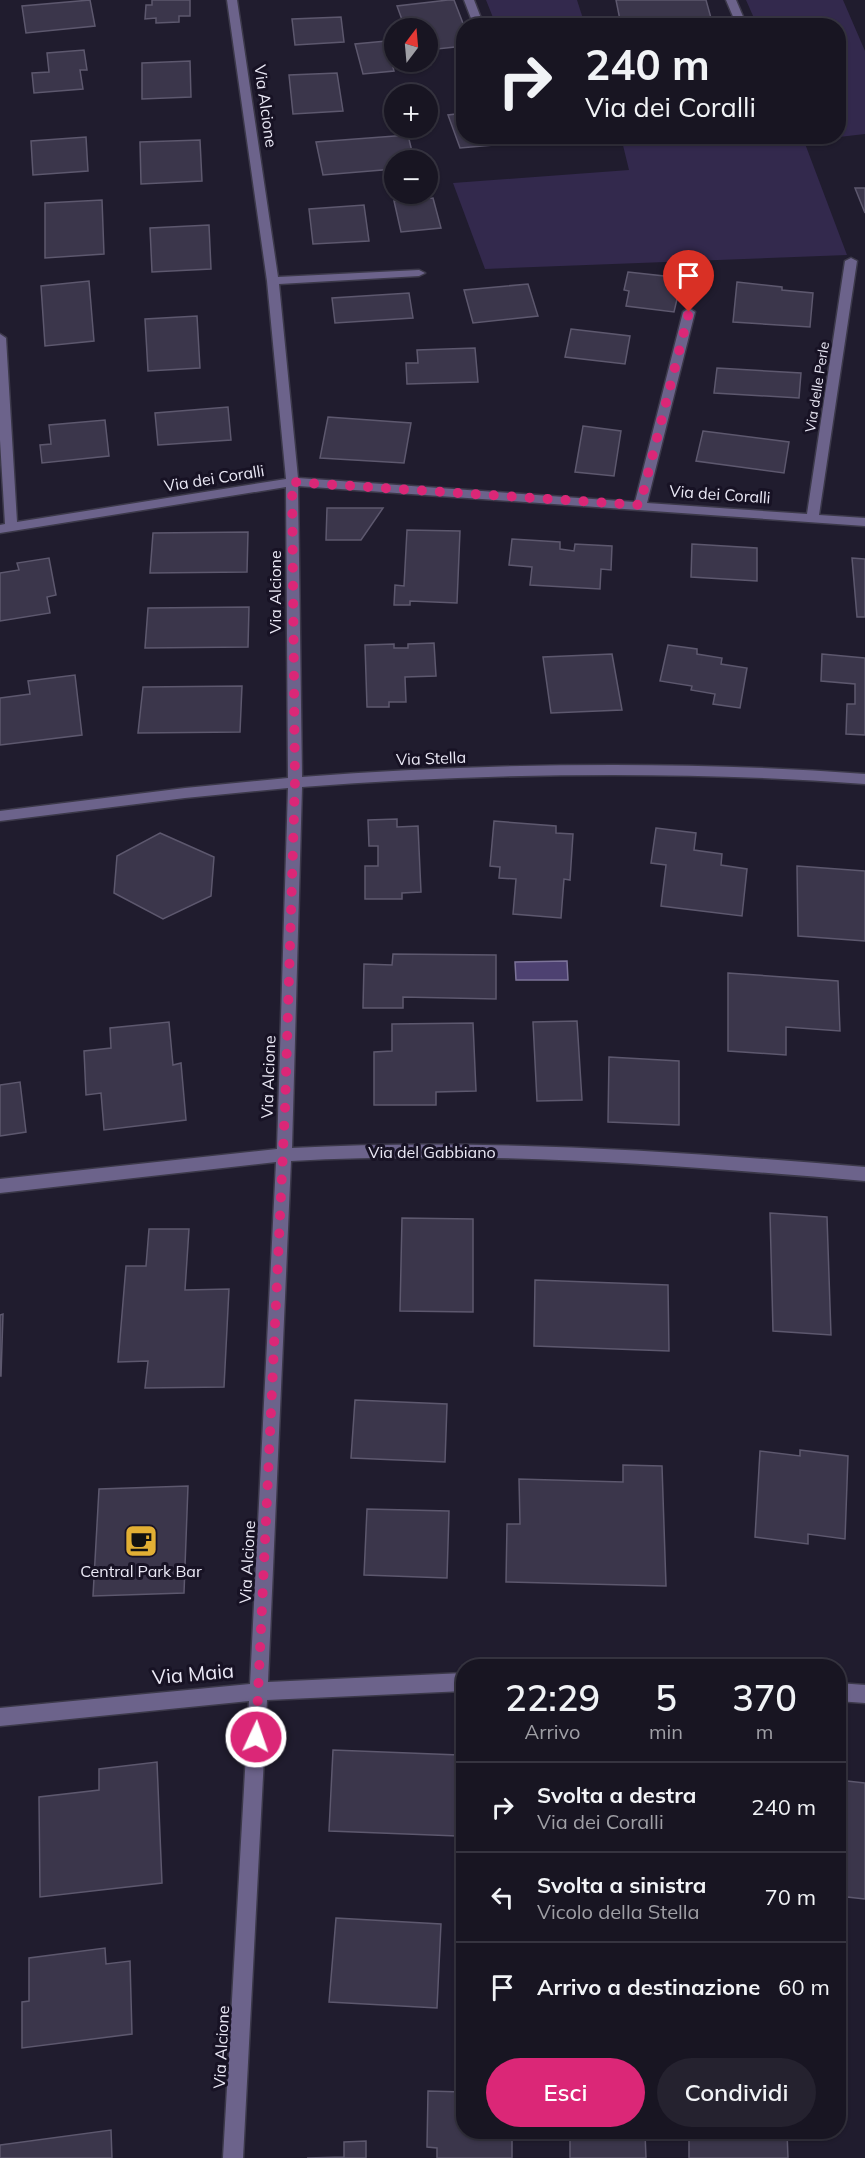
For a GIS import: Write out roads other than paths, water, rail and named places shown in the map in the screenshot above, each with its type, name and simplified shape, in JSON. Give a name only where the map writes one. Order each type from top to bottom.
[{"type":"street","name":"Via Alcione","points":[[232,0],[273,281],[292,482],[295,782],[284,1155],[259,1690],[233,2158]]},
{"type":"street","points":[[469,0],[476,18]]},
{"type":"street","points":[[731,0],[739,18]]},
{"type":"street","name":"Via delle Perle","points":[[812,518],[851,261]]},
{"type":"street","points":[[273,281],[419,273]]},
{"type":"street","points":[[640,505],[689,312]]},
{"type":"street","points":[[0,338],[5,528]]},
{"type":"street","name":"Via dei Coralli","points":[[5,528],[292,482],[865,522]]},
{"type":"street","name":"Via Stella","points":[[0,816],[295,782],[398,776],[610,768],[747,770],[865,779]]},
{"type":"street","name":"Via del Gabbiano","points":[[0,1186],[284,1155],[384,1151],[588,1154],[865,1174]]},
{"type":"street","name":"Via Maia","points":[[0,1717],[259,1690],[456,1682]]},
{"type":"street","points":[[846,1693],[865,1694]]},
{"type":"place","name":"Central Park Bar","points":[[141,1541]]}]
